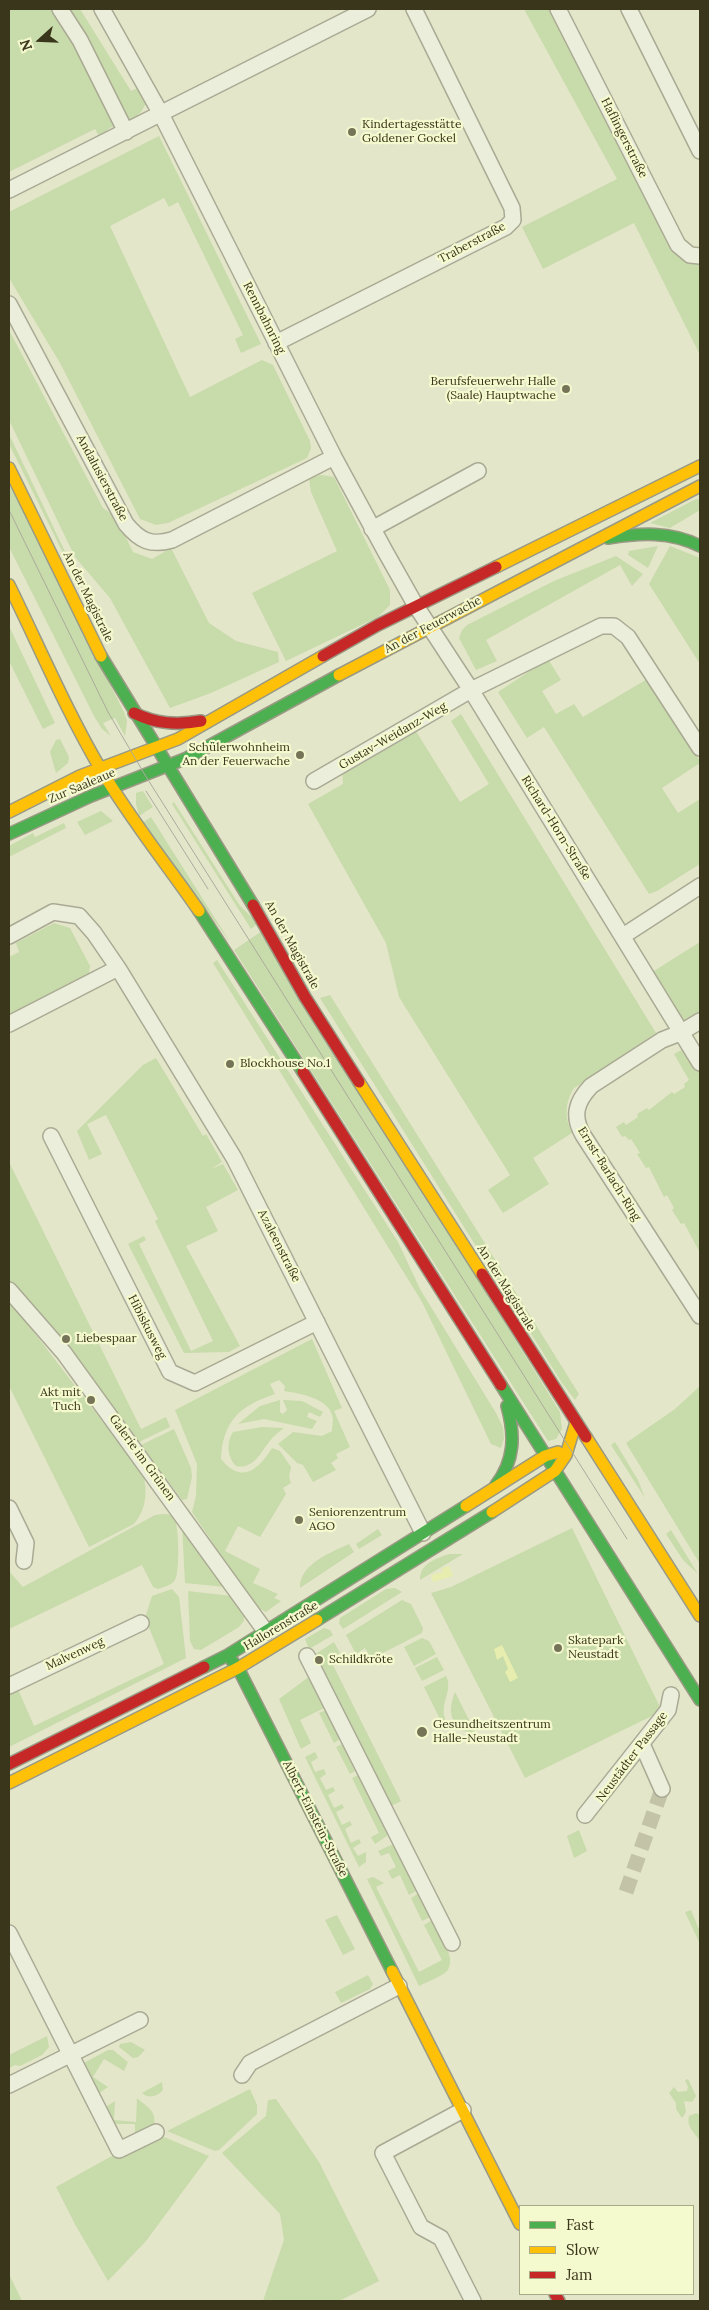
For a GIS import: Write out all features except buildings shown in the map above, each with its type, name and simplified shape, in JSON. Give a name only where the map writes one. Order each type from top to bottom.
[{"type":"street","points":[[60,9],[80,40],[126,132]]},
{"type":"street","name":"Rennbahnring","points":[[102,9],[161,114],[372,529],[429,626]]},
{"type":"street","points":[[9,190],[368,9]]},
{"type":"street","name":"Traberstraße","points":[[276,342],[506,227],[512,220],[512,208],[414,9]]},
{"type":"street","name":"Haflingerstraße","points":[[558,9],[678,245],[690,255],[700,256]]},
{"type":"street","points":[[629,9],[700,152]]},
{"type":"street","name":"Andalusierstraße","points":[[9,304],[126,524],[140,539],[149,544],[159,544],[172,540],[334,457]]},
{"type":"street","name":"An der Feuerwache","points":[[156,748],[186,734],[317,658],[416,606],[700,466]]},
{"type":"street","name":"An der Magistrale","points":[[9,468],[109,672],[134,714],[265,924],[305,996],[700,1616]]},
{"type":"street","points":[[372,529],[478,471]]},
{"type":"street","name":"An der Feuerwache","points":[[680,476],[700,476]]},
{"type":"street","name":"An der Feuerwache","points":[[167,766],[264,717],[429,626],[700,486]]},
{"type":"street","points":[[598,539],[646,534],[672,535],[689,540],[700,546]]},
{"type":"street","points":[[9,585],[81,734],[112,788],[134,823],[187,893],[226,950],[700,1700]]},
{"type":"street","name":"Richard-Horn-Straße","points":[[429,626],[471,690],[700,1064]]},
{"type":"street","name":"Gustav-Weidanz-Weg","points":[[314,781],[471,690],[594,628],[614,626],[632,642],[700,748]]},
{"type":"street","points":[[134,714],[150,722],[171,725],[210,720]]},
{"type":"street","name":"Zur Saaleaue","points":[[9,812],[100,768],[156,748]]},
{"type":"street","name":"Zur Saaleaue","points":[[9,834],[112,788],[167,766]]},
{"type":"street","points":[[622,936],[700,886]]},
{"type":"street","name":"Azaleenstraße","points":[[9,936],[53,912],[79,916],[94,933],[118,968],[234,1158],[422,1533]]},
{"type":"street","points":[[9,1024],[118,968]]},
{"type":"street","name":"Ernst-Barlach-Ring","points":[[700,1021],[680,1033],[662,1040],[591,1086],[582,1095],[576,1114],[578,1125],[583,1135],[700,1316]]},
{"type":"street","name":"Hibiskusweg","points":[[51,1136],[170,1372],[196,1383],[317,1322]]},
{"type":"street","name":"Galerie im Grünen","points":[[9,1290],[64,1353],[266,1632]]},
{"type":"street","points":[[493,1489],[509,1467],[514,1440],[512,1421],[499,1383]]},
{"type":"street","points":[[555,1471],[562,1464],[568,1451],[576,1422]]},
{"type":"street","points":[[545,1456],[558,1451],[595,1452]]},
{"type":"street","name":"Hallorenstraße","points":[[9,1764],[228,1655],[545,1456]]},
{"type":"street","name":"Hallorenstraße","points":[[9,1783],[238,1668],[436,1548],[555,1471]]},
{"type":"street","points":[[9,1508],[26,1543],[24,1560]]},
{"type":"street","name":"Malvenweg","points":[[9,1686],[141,1623]]},
{"type":"street","name":"Albert-Einstein-Straße","points":[[228,1655],[238,1668],[519,2222]]},
{"type":"street","points":[[307,1656],[452,1943]]},
{"type":"street","name":"Neustädter Passage","points":[[585,1815],[668,1710],[671,1695]]},
{"type":"street","points":[[642,1744],[662,1789]]},
{"type":"street","points":[[9,1933],[119,2150],[156,2132]]},
{"type":"street","points":[[242,2075],[250,2063],[399,1986]]},
{"type":"street","points":[[9,2085],[140,2020]]},
{"type":"street","points":[[463,2110],[382,2153],[421,2228],[441,2238],[473,2301]]},
{"type":"shaded area","points":[[9,9],[80,9],[131,91],[140,87],[147,102],[141,112],[129,123],[123,119],[99,136],[95,129],[9,172]]},
{"type":"shaded area","points":[[524,9],[558,9],[678,245],[700,256],[700,355],[634,223],[543,269],[522,227],[617,179]]},
{"type":"shaded area","points":[[159,136],[261,344],[241,353],[235,339],[243,335],[178,202],[169,207],[164,198],[110,226],[190,397],[262,360],[273,365],[310,441],[311,448],[307,458],[168,523],[156,525],[140,519],[60,363],[9,278],[9,212]]},
{"type":"shaded area","points":[[9,330],[103,508],[116,517],[133,552],[152,559],[171,548],[209,623],[236,641],[278,652],[279,662],[211,693],[170,708],[110,598],[75,557],[9,420]]},
{"type":"shaded area","points":[[9,434],[70,562],[64,555],[9,444]]},
{"type":"shaded area","points":[[321,475],[334,477],[390,590],[390,605],[378,617],[286,661],[252,593],[337,551],[311,492],[309,478]]},
{"type":"shaded area","points":[[9,484],[124,712],[127,721],[125,736],[115,718],[103,723],[111,736],[102,729],[94,716],[9,547]]},
{"type":"shaded area","points":[[696,499],[700,499],[700,510],[670,528],[650,523]]},
{"type":"shaded area","points":[[658,546],[648,568],[628,555],[629,551]]},
{"type":"shaded area","points":[[670,546],[700,558],[700,664],[649,584]]},
{"type":"shaded area","points":[[616,556],[643,574],[632,586],[620,565],[486,640],[497,661],[476,670],[459,638],[462,630],[467,625],[554,581]]},
{"type":"shaded area","points":[[9,626],[55,723],[43,729],[9,661]]},
{"type":"shaded area","points":[[548,659],[561,680],[542,691],[556,714],[574,704],[583,717],[649,678],[700,761],[700,763],[662,788],[678,813],[700,799],[700,864],[657,891],[649,894],[544,727],[527,738],[498,692]]},
{"type":"shaded area","points":[[461,714],[656,1033],[573,1089],[566,1111],[572,1133],[533,1158],[549,1184],[503,1213],[488,1190],[510,1175],[399,997],[386,943],[308,804],[343,784],[342,769],[414,728],[460,802],[489,784],[451,721]]},
{"type":"shaded area","points":[[60,739],[69,757],[68,763],[56,773],[50,752],[56,740]]},
{"type":"shaded area","points":[[143,791],[153,807],[139,816],[136,793]]},
{"type":"shaded area","points":[[174,802],[240,906],[258,923],[251,929],[172,804]]},
{"type":"shaded area","points":[[101,811],[113,821],[85,835],[77,822]]},
{"type":"shaded area","points":[[151,817],[230,942],[142,823]]},
{"type":"shaded area","points":[[64,823],[66,828],[9,857],[9,846],[33,833],[35,837]]},
{"type":"shaded area","points":[[54,923],[70,928],[90,966],[89,973],[9,1015],[9,957],[19,952],[16,943]]},
{"type":"shaded area","points":[[262,931],[560,1412],[562,1429],[556,1439],[548,1441],[234,950]]},
{"type":"shaded area","points":[[700,942],[700,1021],[680,1033],[646,976]]},
{"type":"shaded area","points":[[217,960],[398,1242],[420,1289],[503,1427],[504,1439],[501,1448],[491,1444],[422,1302],[213,963]]},
{"type":"shaded area","points":[[330,995],[579,1394],[575,1400],[562,1383],[320,998]]},
{"type":"shaded area","points":[[685,1048],[700,1072],[699,1251],[684,1223],[681,1224],[672,1210],[674,1208],[667,1195],[664,1197],[649,1167],[646,1168],[637,1154],[640,1153],[631,1139],[629,1140],[625,1136],[622,1137],[616,1127],[624,1122],[626,1125],[638,1117],[637,1114],[647,1108],[649,1110],[672,1092],[674,1094],[685,1087],[684,1084],[689,1080],[674,1054]]},
{"type":"shaded area","points":[[156,1058],[203,1136],[206,1134],[222,1162],[211,1169],[223,1164],[238,1190],[206,1207],[218,1231],[186,1246],[240,1346],[229,1352],[184,1353],[128,1244],[144,1236],[146,1240],[139,1244],[191,1351],[213,1341],[155,1221],[158,1219],[106,1115],[87,1124],[102,1154],[89,1160],[77,1131],[143,1065]]},
{"type":"shaded area","points":[[9,1162],[141,1429],[166,1417],[170,1427],[137,1443],[9,1285]]},
{"type":"shaded area","points":[[9,1300],[143,1474],[146,1494],[138,1519],[134,1524],[89,1547],[9,1386]]},
{"type":"shaded area","points":[[312,1339],[342,1408],[334,1411],[350,1447],[336,1454],[338,1458],[331,1463],[336,1470],[313,1482],[303,1465],[297,1463],[278,1444],[293,1432],[322,1436],[332,1431],[333,1421],[333,1417],[325,1404],[312,1397],[284,1391],[285,1386],[279,1380],[270,1384],[275,1394],[252,1404],[236,1416],[225,1434],[222,1446],[221,1459],[228,1467],[235,1471],[249,1472],[261,1463],[272,1448],[280,1451],[291,1467],[289,1477],[291,1483],[283,1488],[286,1494],[260,1537],[238,1526],[225,1551],[260,1569],[253,1583],[278,1594],[274,1598],[281,1601],[266,1612],[255,1606],[192,1512],[196,1496],[197,1464],[175,1410]]},
{"type":"shaded area","points":[[700,1386],[700,1564],[626,1443],[675,1409]]},
{"type":"shaded area","points":[[280,1400],[280,1412],[283,1414],[287,1410],[283,1400],[302,1401],[323,1412],[320,1417],[309,1412],[307,1417],[317,1421],[312,1429],[264,1419],[238,1424],[260,1406]]},
{"type":"shaded area","points":[[262,1427],[284,1428],[272,1438],[252,1463],[242,1467],[236,1466],[228,1450],[233,1432]]},
{"type":"shaded area","points":[[174,1429],[191,1468],[192,1477],[187,1499],[182,1500],[141,1445]]},
{"type":"shaded area","points":[[615,1442],[638,1480],[645,1498],[611,1445]]},
{"type":"shaded area","points":[[163,1514],[174,1517],[177,1529],[177,1575],[175,1580],[168,1586],[158,1589],[153,1587],[142,1565],[9,1629],[9,1571],[23,1587],[155,1515]]},
{"type":"shaded area","points":[[182,1524],[225,1587],[185,1583]]},
{"type":"shaded area","points":[[572,1528],[662,1711],[525,1778],[431,1593],[451,1587]]},
{"type":"shaded area","points":[[378,1529],[382,1535],[359,1549],[356,1544]]},
{"type":"shaded area","points":[[671,1530],[698,1574],[683,1560],[666,1534]]},
{"type":"shaded area","points":[[349,1544],[354,1552],[300,1588],[305,1572],[311,1566],[326,1555]]},
{"type":"shaded area","points":[[449,1554],[463,1554],[420,1580],[420,1574],[426,1566],[434,1560]]},
{"type":"shaded area","points":[[395,1588],[402,1592],[343,1629],[339,1623],[340,1618],[386,1589]]},
{"type":"shaded area","points":[[172,1589],[179,1597],[186,1658],[9,1747],[9,1690],[17,1687],[34,1726],[164,1664],[145,1618],[152,1596]]},
{"type":"shaded area","points":[[188,1591],[231,1596],[244,1614],[244,1621],[239,1627],[201,1650],[194,1649],[190,1641]]},
{"type":"shaded area","points":[[402,1600],[411,1604],[423,1628],[422,1633],[371,1659],[365,1648],[356,1654],[346,1635]]},
{"type":"shaded area","points":[[324,1628],[330,1630],[333,1635],[309,1649],[305,1639]]},
{"type":"shaded area","points":[[422,1638],[429,1641],[436,1654],[414,1666],[404,1647]]},
{"type":"shaded area","points":[[334,1642],[340,1653],[330,1659],[401,1801],[389,1807],[314,1655]]},
{"type":"shaded area","points":[[437,1657],[444,1670],[422,1681],[415,1668]]},
{"type":"shaded area","points":[[310,1676],[326,1707],[300,1720],[311,1743],[301,1749],[279,1699]]},
{"type":"shaded area","points":[[446,1676],[448,1687],[444,1715],[446,1721],[442,1723],[424,1687]]},
{"type":"shaded area","points":[[455,1692],[476,1734],[460,1730],[453,1721],[451,1707]]},
{"type":"shaded area","points":[[326,1710],[340,1739],[334,1743],[319,1713]]},
{"type":"shaded area","points":[[342,1744],[355,1771],[350,1774],[336,1747]]},
{"type":"shaded area","points":[[315,1752],[318,1758],[311,1762],[315,1772],[324,1769],[326,1774],[320,1778],[326,1790],[333,1787],[335,1791],[328,1795],[334,1808],[342,1804],[344,1808],[336,1812],[342,1825],[350,1821],[352,1825],[345,1829],[351,1843],[359,1839],[361,1843],[353,1848],[358,1856],[366,1852],[366,1862],[359,1867],[305,1757]]},
{"type":"shaded area","points":[[358,1775],[387,1827],[387,1836],[375,1844],[371,1837],[379,1833],[352,1778]]},
{"type":"shaded area","points":[[579,1830],[587,1851],[574,1858],[567,1836]]},
{"type":"shaded area","points":[[391,1845],[397,1847],[418,1890],[409,1895],[400,1875],[392,1879],[388,1871],[396,1867],[389,1853],[381,1856],[378,1851]]},
{"type":"shaded area","points":[[373,1877],[384,1883],[376,1887],[419,1972],[442,1960],[424,1925],[432,1920],[449,1953],[450,1966],[447,1971],[419,1986],[367,1879]]},
{"type":"shaded area","points":[[419,1893],[430,1917],[422,1921],[411,1898]]},
{"type":"shaded area","points":[[691,1910],[700,1932],[700,1944],[685,1912]]},
{"type":"shaded area","points":[[337,1915],[355,1949],[343,1955],[325,1920]]},
{"type":"shaded area","points":[[368,1975],[373,1984],[370,1989],[341,2003],[335,1992]]},
{"type":"shaded area","points":[[47,2036],[49,2047],[42,2055],[20,2066],[15,2065],[9,2068],[9,2055]]},
{"type":"shaded area","points":[[131,2042],[145,2050],[138,2057],[133,2058],[119,2047],[120,2044]]},
{"type":"shaded area","points":[[108,2050],[113,2050],[128,2062],[124,2071],[104,2059],[93,2077],[108,2087],[98,2094],[82,2064]]},
{"type":"shaded area","points":[[688,2079],[696,2096],[692,2102],[684,2101],[686,2112],[682,2118],[676,2109],[676,2103],[669,2093],[674,2087],[678,2092],[687,2091],[688,2087],[685,2080]]},
{"type":"shaded area","points":[[162,2082],[163,2090],[158,2094],[150,2097],[142,2093]]},
{"type":"shaded area","points":[[250,2089],[257,2105],[257,2114],[219,2150],[215,2151],[167,2131]]},
{"type":"shaded area","points":[[137,2098],[153,2113],[155,2120],[154,2125],[135,2139],[135,2124],[110,2124],[104,2108],[115,2101],[114,2120],[136,2122]]},
{"type":"shaded area","points":[[276,2099],[319,2162],[379,2281],[339,2301],[263,2301],[284,2240],[280,2214],[222,2153],[266,2116],[268,2100]]},
{"type":"shaded area","points":[[696,2113],[700,2115],[700,2142],[688,2120],[689,2116]]},
{"type":"shaded area","points":[[157,2134],[209,2156],[146,2241],[108,2281],[56,2187],[119,2152]]},
{"type":"shaded area","points":[[9,2274],[22,2301],[9,2301]]},
{"type":"sand","points":[[449,1566],[453,1576],[433,1582],[431,1575],[443,1572],[442,1568]]},
{"type":"sand","points":[[502,1645],[518,1678],[510,1682],[505,1672],[508,1669],[503,1656],[497,1660],[494,1649]]},
{"type":"tunnel","points":[[626,1892],[662,1789]]},
{"type":"tram line","points":[[9,510],[108,712],[145,775],[627,1539]]},
{"type":"tram line","points":[[146,791],[208,889]]},
{"type":"traffic: fast","points":[[608,538],[655,534],[689,541],[700,546]]},
{"type":"traffic: fast","points":[[101,656],[253,905]]},
{"type":"traffic: fast","points":[[9,834],[91,796],[187,758],[339,675]]},
{"type":"traffic: fast","points":[[199,911],[303,1072]]},
{"type":"traffic: fast","points":[[501,1385],[700,1700]]},
{"type":"traffic: fast","points":[[496,1485],[507,1466],[512,1447],[510,1417],[507,1406]]},
{"type":"traffic: fast","points":[[204,1667],[228,1655],[466,1506]]},
{"type":"traffic: fast","points":[[317,1620],[492,1512]]},
{"type":"traffic: fast","points":[[229,1657],[238,1668],[392,1971]]},
{"type":"traffic: slow","points":[[496,567],[700,466]]},
{"type":"traffic: slow","points":[[9,468],[101,656]]},
{"type":"traffic: slow","points":[[339,675],[700,486]]},
{"type":"traffic: slow","points":[[9,585],[64,701],[100,768],[136,823],[199,911]]},
{"type":"traffic: slow","points":[[9,812],[80,776],[178,739],[323,656]]},
{"type":"traffic: slow","points":[[359,1082],[482,1274]]},
{"type":"traffic: slow","points":[[492,1512],[555,1471],[566,1455],[576,1422]]},
{"type":"traffic: slow","points":[[586,1437],[700,1616]]},
{"type":"traffic: slow","points":[[466,1506],[545,1456],[558,1452]]},
{"type":"traffic: slow","points":[[9,1783],[238,1668],[317,1620]]},
{"type":"traffic: slow","points":[[392,1971],[519,2222]]},
{"type":"traffic: jam","points":[[323,656],[378,625],[496,567]]},
{"type":"traffic: jam","points":[[134,713],[142,717],[167,723],[201,721]]},
{"type":"traffic: jam","points":[[253,905],[305,997],[359,1082]]},
{"type":"traffic: jam","points":[[303,1072],[501,1385]]},
{"type":"traffic: jam","points":[[482,1274],[586,1437]]},
{"type":"traffic: jam","points":[[9,1764],[204,1667]]},
{"type":"traffic: jam","points":[[556,2295],[559,2301]]},
{"type":"place","name":"Kindertagesstätte Goldener Gockel","points":[[352,132]]},
{"type":"place","name":"Berufsfeuerwehr Halle (Saale) Hauptwache","points":[[566,389]]},
{"type":"place","name":"Schülerwohnheim An der Feuerwache","points":[[300,755]]},
{"type":"place","name":"Blockhouse No.1","points":[[230,1064]]},
{"type":"place","name":"Liebespaar","points":[[66,1339]]},
{"type":"place","name":"Akt mit Tuch","points":[[91,1400]]},
{"type":"place","name":"Seniorenzentrum AGO","points":[[299,1520]]},
{"type":"place","name":"Skatepark Neustadt","points":[[558,1648]]},
{"type":"place","name":"Schildkröte","points":[[319,1660]]},
{"type":"place","name":"Gesundheitszentrum Halle-Neustadt","points":[[422,1732]]}]
